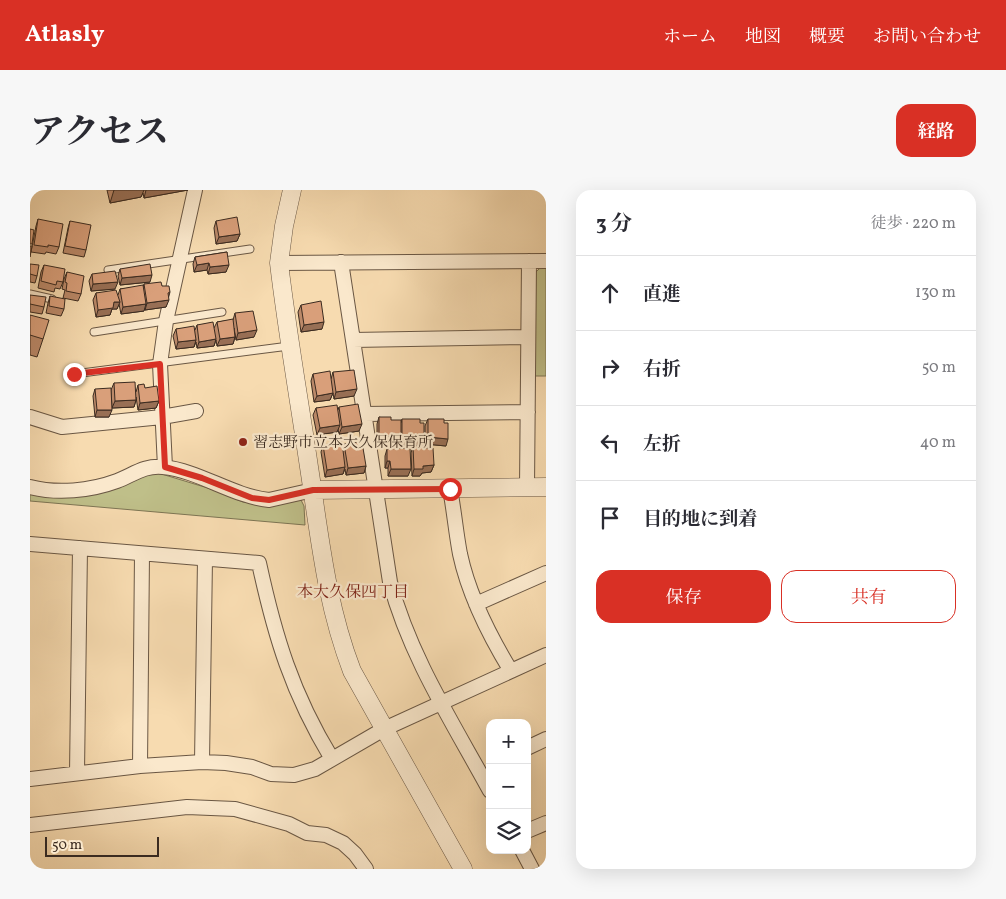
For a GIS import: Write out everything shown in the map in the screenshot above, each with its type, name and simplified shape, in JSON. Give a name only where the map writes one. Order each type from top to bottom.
[{"type":"street","points":[[165,467],[160,364],[166,321],[195,190]]},
{"type":"street","points":[[292,190],[284,226],[279,263],[313,490],[320,554],[339,637],[352,671],[463,869]]},
{"type":"street","points":[[527,487],[528,261]]},
{"type":"street","points":[[279,263],[546,261]]},
{"type":"street","points":[[341,262],[390,582],[398,611],[421,667],[484,768]]},
{"type":"street","points":[[353,340],[528,338]]},
{"type":"street","points":[[30,417],[62,426],[162,417],[196,411]]},
{"type":"street","points":[[364,414],[528,412]]},
{"type":"street","points":[[30,487],[44,490],[83,489],[117,481],[141,469],[165,467],[202,478],[252,498],[269,500],[313,490],[546,487]]},
{"type":"street","points":[[450,489],[460,555],[476,604],[491,638],[511,671]]},
{"type":"street","points":[[30,544],[259,563],[272,622],[284,661],[313,727],[332,759]]},
{"type":"street","points":[[77,774],[80,548]]},
{"type":"street","points":[[140,766],[142,554]]},
{"type":"street","points":[[202,762],[205,558]]},
{"type":"street","points":[[476,604],[546,573]]},
{"type":"street","points":[[30,779],[140,766],[202,762],[226,763],[252,767],[271,774],[294,775],[315,769],[384,729],[546,655]]},
{"type":"street","points":[[531,746],[546,739]]},
{"type":"street","points":[[30,825],[187,807],[235,809],[289,824],[307,833],[326,835],[343,843],[355,854],[366,869]]},
{"type":"street","points":[[531,829],[546,822]]},
{"type":"street","points":[[524,854],[532,869]]},
{"type":"lane","points":[[108,270],[250,249]]},
{"type":"lane","points":[[30,294],[52,299]]},
{"type":"lane","points":[[94,332],[222,312]]},
{"type":"lane","points":[[74,374],[291,345]]},
{"type":"green space","points":[[541,267],[546,267],[546,376],[534,376],[535,273]]},
{"type":"green space","points":[[155,472],[211,489],[243,502],[269,505],[301,500],[304,506],[305,525],[30,501],[30,491]]},
{"type":"building","points":[[237,217],[240,234],[219,237],[216,221]]},
{"type":"building","points":[[38,219],[63,224],[59,247],[34,245]]},
{"type":"building","points":[[70,221],[91,225],[86,250],[65,246]]},
{"type":"building","points":[[30,229],[34,230],[32,244],[30,244]]},
{"type":"building","points":[[227,252],[229,265],[210,267],[209,263],[197,265],[195,257]]},
{"type":"building","points":[[30,264],[39,265],[37,276],[30,274]]},
{"type":"building","points":[[150,264],[152,275],[122,278],[120,269]]},
{"type":"building","points":[[44,265],[65,269],[63,282],[57,281],[56,285],[41,281]]},
{"type":"building","points":[[115,271],[118,282],[93,284],[92,274]]},
{"type":"building","points":[[67,272],[84,276],[81,294],[66,291]]},
{"type":"building","points":[[161,282],[162,286],[169,286],[169,300],[147,303],[144,284]]},
{"type":"building","points":[[143,285],[146,304],[123,307],[120,289]]},
{"type":"building","points":[[116,290],[120,302],[114,302],[113,308],[98,310],[96,293]]},
{"type":"building","points":[[30,295],[46,297],[44,307],[30,304]]},
{"type":"building","points":[[50,296],[65,299],[64,309],[49,306]]},
{"type":"building","points":[[321,301],[324,322],[304,325],[301,305]]},
{"type":"building","points":[[253,311],[257,330],[238,333],[235,313]]},
{"type":"building","points":[[30,315],[49,320],[43,339],[30,335]]},
{"type":"building","points":[[233,319],[235,337],[220,339],[217,322]]},
{"type":"building","points":[[213,322],[216,339],[199,342],[197,325]]},
{"type":"building","points":[[194,326],[196,340],[178,342],[176,329]]},
{"type":"building","points":[[354,370],[357,389],[336,392],[333,372]]},
{"type":"building","points":[[330,371],[333,393],[317,396],[313,374]]},
{"type":"building","points":[[135,382],[136,400],[115,401],[114,383]]},
{"type":"building","points":[[144,384],[145,388],[157,386],[159,401],[140,403],[138,385]]},
{"type":"building","points":[[111,388],[112,410],[97,410],[95,389]]},
{"type":"building","points":[[358,404],[362,424],[342,427],[339,407]]},
{"type":"building","points":[[337,405],[340,425],[320,428],[316,408]]},
{"type":"building","points":[[379,417],[391,417],[391,420],[401,420],[401,436],[379,436]]},
{"type":"building","points":[[402,419],[420,419],[420,423],[424,423],[424,439],[402,438]]},
{"type":"building","points":[[428,419],[444,419],[444,423],[448,423],[448,439],[428,437]]},
{"type":"building","points":[[342,442],[345,467],[327,470],[323,445]]},
{"type":"building","points":[[362,442],[366,466],[348,468],[344,444]]},
{"type":"building","points":[[413,446],[433,448],[434,465],[423,466],[423,469],[414,469]]},
{"type":"building","points":[[410,448],[411,469],[391,469],[390,461],[387,461],[387,449]]},
{"type":"place","name":"習志野市立本大久保保育所","points":[[243,442]]},
{"type":"district","name":"本大久保四丁目","points":[[353,591]]},
{"type":"route","points":[[74,374],[160,364],[165,467],[202,478],[252,498],[269,500],[313,490],[450,489]]}]
